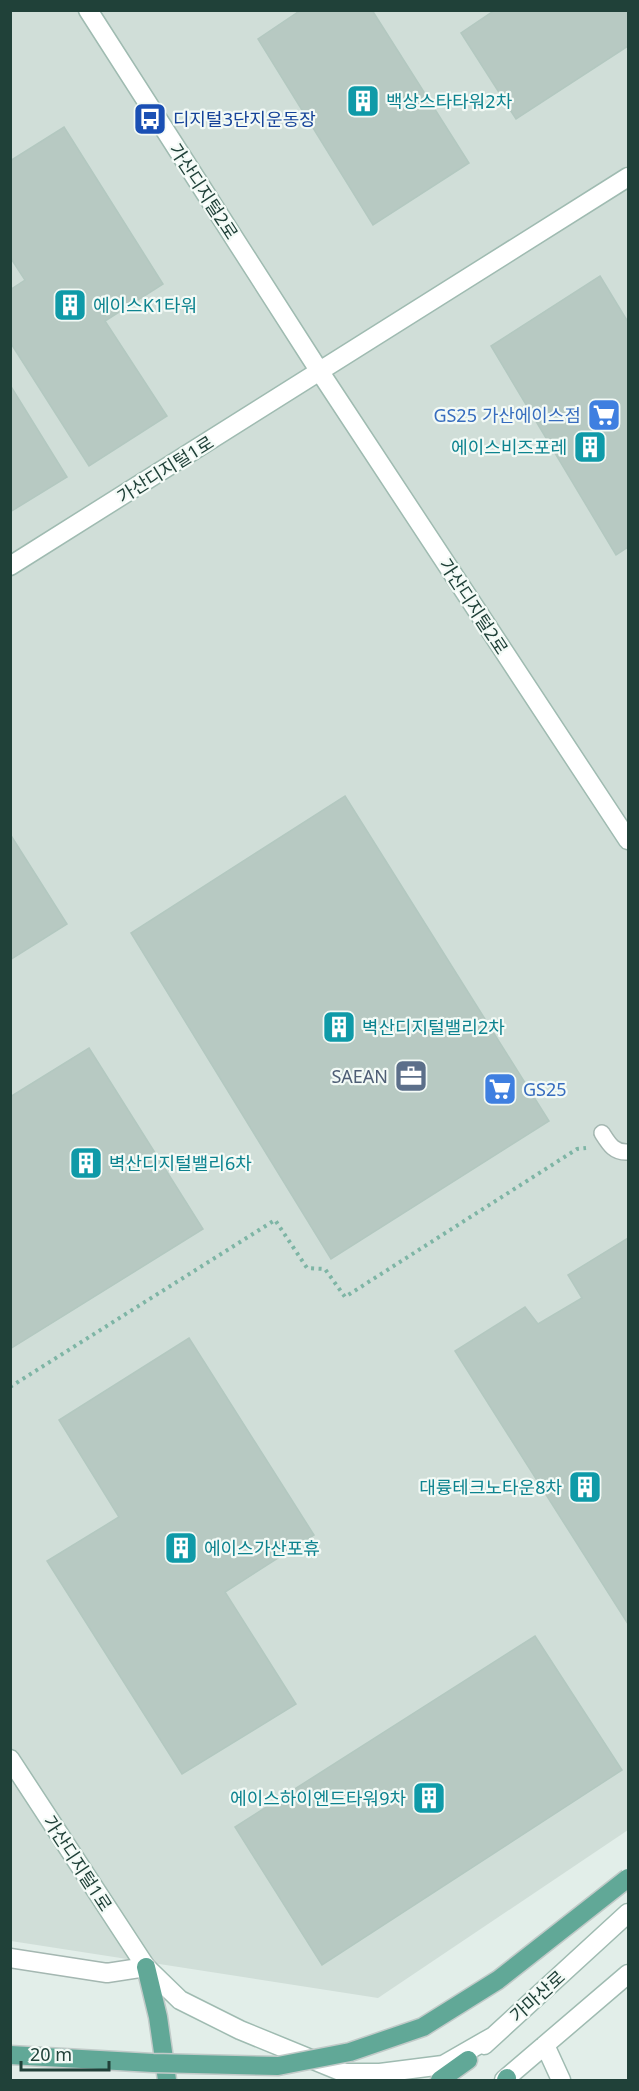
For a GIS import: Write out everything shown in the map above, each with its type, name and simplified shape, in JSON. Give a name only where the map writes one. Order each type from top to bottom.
[{"type":"main road","points":[[10,2055],[153,2063],[278,2066],[350,2052],[423,2027],[498,1980],[628,1878]]},
{"type":"main road","points":[[146,1967],[158,2017],[166,2080]]},
{"type":"main road","points":[[440,2080],[468,2060]]},
{"type":"street","name":"가산디지털2로","points":[[88,10],[320,372],[628,840]]},
{"type":"street","points":[[320,372],[628,177]]},
{"type":"street","name":"가산디지털1로","points":[[10,566],[320,372]]},
{"type":"street","name":"가산디지털1로","points":[[10,1758],[146,1967],[180,2000],[240,2030],[345,2073],[380,2073],[443,2065],[492,2037]]},
{"type":"street","name":"가마산로","points":[[448,2080],[628,1913]]},
{"type":"street","points":[[10,1958],[107,1974],[146,1967]]},
{"type":"street","points":[[506,2080],[628,1974]]},
{"type":"street","points":[[545,2045],[561,2080]]},
{"type":"lane","points":[[602,1132],[611,1146],[619,1152],[628,1152]]},
{"type":"path","points":[[10,1387],[275,1220],[307,1268],[325,1269],[345,1297],[577,1149],[611,1146]]},
{"type":"shaded area","points":[[10,11],[628,11],[628,1830],[378,1998],[11,1941]]},
{"type":"building","name":"백상스타타워2차","points":[[301,10],[372,10],[469,163],[373,225],[258,39]]},
{"type":"building","points":[[495,10],[628,10],[628,46],[516,119],[461,33]]},
{"type":"building","name":"에이스K1타워","points":[[64,127],[163,284],[105,321],[167,416],[89,466],[10,342],[10,290],[25,280],[10,257],[10,161]]},
{"type":"building","name":"에이스비즈포레","points":[[600,276],[628,322],[628,547],[616,555],[491,346]]},
{"type":"building","points":[[10,385],[67,477],[10,512]]},
{"type":"building","name":"벽산디지털밸리2차","points":[[345,796],[549,1121],[331,1259],[131,933]]},
{"type":"building","points":[[10,834],[67,924],[10,960]]},
{"type":"building","name":"벽산디지털밸리6차","points":[[89,1048],[203,1229],[10,1349],[10,1097]]},
{"type":"building","name":"대륭테크노타운8차","points":[[628,1238],[628,1624],[455,1351],[525,1307],[538,1324],[582,1298],[568,1275]]},
{"type":"building","name":"에이스가산포휴","points":[[189,1338],[314,1535],[225,1592],[296,1704],[182,1774],[47,1561],[119,1517],[59,1420]]},
{"type":"building","name":"에이스하이엔드타워9차","points":[[535,1636],[622,1770],[322,1965],[235,1827]]},
{"type":"place","name":"백상스타타워2차","points":[[363,101]]},
{"type":"place","name":"디지털3단지운동장","points":[[150,119]]},
{"type":"place","name":"에이스K1타워","points":[[70,305]]},
{"type":"place","name":"GS25 가산에이스점","points":[[604,415]]},
{"type":"place","name":"에이스비즈포레","points":[[590,447]]},
{"type":"place","name":"벽산디지털밸리2차","points":[[339,1027]]},
{"type":"place","name":"SAEAN","points":[[411,1076]]},
{"type":"place","name":"GS25","points":[[500,1089]]},
{"type":"place","name":"벽산디지털밸리6차","points":[[86,1163]]},
{"type":"place","name":"대륭테크노타운8차","points":[[585,1487]]},
{"type":"place","name":"에이스가산포휴","points":[[181,1548]]},
{"type":"place","name":"에이스하이엔드타워9차","points":[[429,1798]]}]
